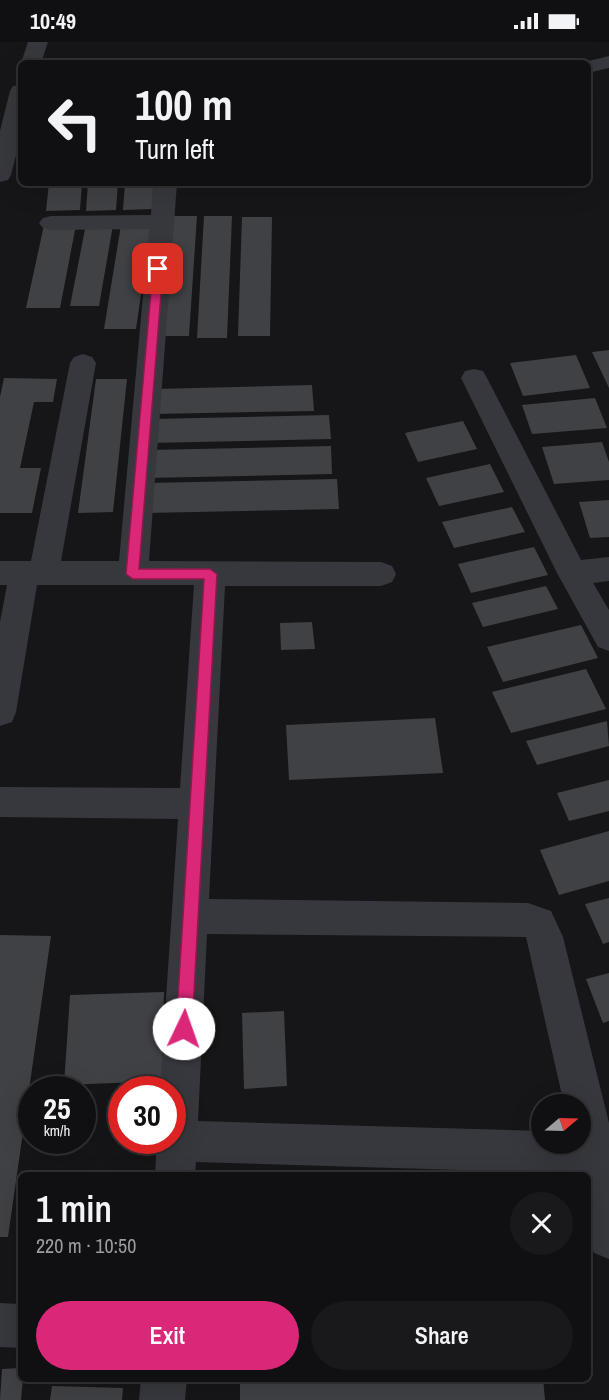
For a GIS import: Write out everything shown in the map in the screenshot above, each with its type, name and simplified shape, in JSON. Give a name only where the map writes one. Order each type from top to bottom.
[{"type":"street","points":[[32,60],[38,42]]},
{"type":"street","points":[[591,66],[609,62]]},
{"type":"street","points":[[0,175],[15,97]]},
{"type":"street","points":[[133,574],[165,186]]},
{"type":"street","points":[[51,223],[161,222]]},
{"type":"street","points":[[0,712],[23,573],[83,363]]},
{"type":"street","points":[[474,378],[572,573],[609,638]]},
{"type":"street","points":[[572,573],[609,569]]},
{"type":"street","points":[[23,573],[381,574]]},
{"type":"street","points":[[210,574],[176,1158],[596,1153]]},
{"type":"street","points":[[0,802],[197,804]]},
{"type":"street","points":[[191,916],[528,920],[538,923],[545,937],[596,1153],[609,1238]]},
{"type":"street","points":[[0,1325],[18,1326]]},
{"type":"street","points":[[162,1400],[164,1382]]},
{"type":"building","points":[[49,186],[82,186],[80,210],[46,211]]},
{"type":"building","points":[[88,186],[118,186],[116,210],[86,211]]},
{"type":"building","points":[[125,186],[154,186],[153,209],[123,210]]},
{"type":"building","points":[[166,216],[197,216],[189,336],[155,336]]},
{"type":"building","points":[[204,216],[232,216],[227,338],[197,338]]},
{"type":"building","points":[[242,217],[272,217],[270,336],[238,336]]},
{"type":"building","points":[[86,224],[113,225],[99,306],[70,306]]},
{"type":"building","points":[[44,225],[76,225],[60,308],[26,308]]},
{"type":"building","points":[[121,225],[151,226],[136,329],[104,329]]},
{"type":"building","points":[[609,350],[609,388],[592,352]]},
{"type":"building","points":[[576,355],[590,388],[523,396],[510,363]]},
{"type":"building","points":[[4,378],[57,379],[53,402],[34,402],[20,468],[41,468],[32,513],[0,513],[0,397]]},
{"type":"building","points":[[96,379],[127,379],[113,512],[78,513]]},
{"type":"building","points":[[312,385],[314,411],[153,414],[154,389]]},
{"type":"building","points":[[595,398],[607,428],[532,434],[522,405]]},
{"type":"building","points":[[329,415],[331,439],[150,443],[152,419]]},
{"type":"building","points":[[463,421],[477,449],[418,462],[405,433]]},
{"type":"building","points":[[602,442],[609,462],[609,480],[554,484],[542,447]]},
{"type":"building","points":[[331,446],[332,474],[146,478],[148,450]]},
{"type":"building","points":[[490,464],[504,492],[439,506],[426,478]]},
{"type":"building","points":[[337,479],[339,509],[146,513],[148,483]]},
{"type":"building","points":[[609,500],[609,537],[590,538],[579,502]]},
{"type":"building","points":[[512,507],[525,532],[454,548],[442,522]]},
{"type":"building","points":[[534,547],[548,575],[471,593],[458,564]]},
{"type":"building","points":[[546,586],[558,609],[483,627],[472,603]]},
{"type":"building","points":[[312,622],[315,649],[281,650],[280,623]]},
{"type":"building","points":[[581,625],[598,658],[503,682],[487,647]]},
{"type":"building","points":[[586,669],[606,709],[511,733],[492,692]]},
{"type":"building","points":[[435,718],[443,773],[289,780],[286,725]]},
{"type":"building","points":[[607,721],[609,746],[537,765],[526,741]]},
{"type":"building","points":[[609,780],[609,811],[569,821],[557,793]]},
{"type":"building","points":[[609,831],[609,881],[559,895],[540,850]]},
{"type":"building","points":[[609,898],[609,942],[603,944],[585,904]]},
{"type":"building","points":[[0,935],[51,936],[31,1076],[18,1076],[18,1154],[20,1154],[8,1237],[0,1237]]},
{"type":"building","points":[[609,973],[609,1021],[603,1023],[586,979]]},
{"type":"building","points":[[164,992],[162,1076],[108,1076],[108,1083],[96,1084],[96,1076],[65,1076],[70,995]]},
{"type":"building","points":[[284,1011],[287,1086],[244,1089],[242,1013]]},
{"type":"building","points":[[18,1368],[18,1382],[23,1382],[21,1400],[0,1400],[2,1369]]},
{"type":"building","points":[[240,1382],[543,1382],[545,1400],[240,1400]]},
{"type":"building","points":[[52,1386],[123,1388],[122,1400],[50,1400]]},
{"type":"route","points":[[158,269],[133,574],[210,574],[184,1029]]}]
